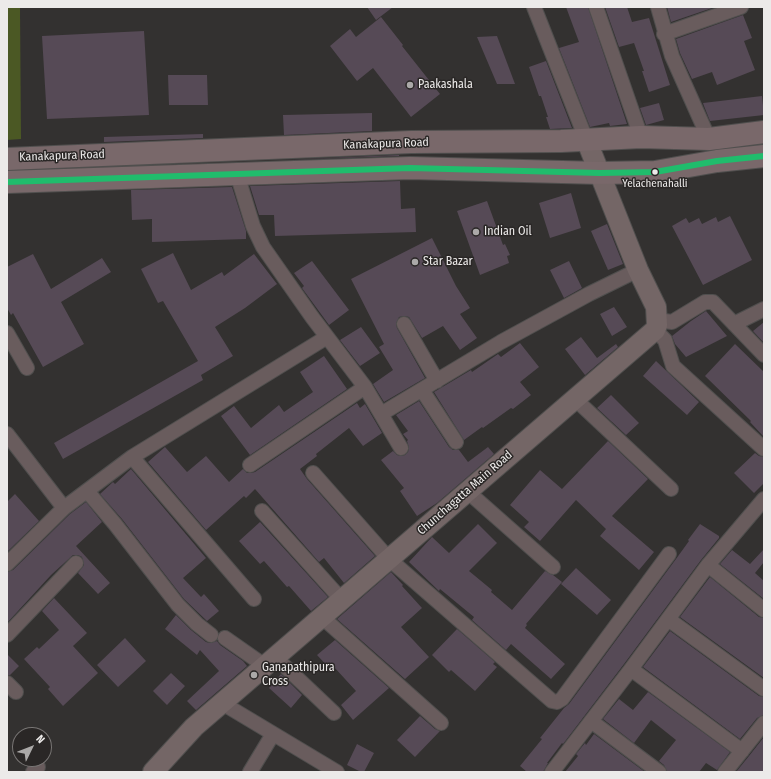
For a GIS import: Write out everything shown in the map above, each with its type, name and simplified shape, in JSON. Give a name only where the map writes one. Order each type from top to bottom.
[{"type":"highway","name":"Kanakapura Road","points":[[7,159],[411,142],[561,141],[641,137],[709,139],[764,132]]},
{"type":"highway","name":"Kanakapura Road","points":[[7,182],[410,168],[600,173],[655,172],[712,162],[764,156]]},
{"type":"street","points":[[534,7],[638,270],[656,307],[656,325],[665,340],[673,366],[764,449]]},
{"type":"street","points":[[596,7],[641,137]]},
{"type":"street","points":[[658,7],[664,34],[672,56],[709,139]]},
{"type":"street","points":[[664,34],[741,7]]},
{"type":"street","points":[[238,174],[253,226],[263,247],[327,337],[365,387],[401,448]]},
{"type":"street","points":[[381,414],[501,342],[638,270]]},
{"type":"street","points":[[656,325],[672,322],[705,302],[710,301],[713,302],[764,355]]},
{"type":"street","points":[[734,324],[764,309]]},
{"type":"street","points":[[404,324],[437,381]]},
{"type":"street","name":"Chunchagatta Main Road","points":[[153,772],[194,727],[575,399],[656,325]]},
{"type":"street","points":[[7,333],[27,368]]},
{"type":"street","points":[[7,564],[64,508],[132,458],[327,337]]},
{"type":"street","points":[[250,465],[365,387]]},
{"type":"street","points":[[422,390],[456,442]]},
{"type":"street","points":[[575,399],[671,489]]},
{"type":"street","points":[[7,434],[64,508]]},
{"type":"street","points":[[132,458],[254,599]]},
{"type":"street","points":[[313,473],[389,559],[556,702],[562,699],[669,554]]},
{"type":"street","points":[[86,491],[115,524],[178,605],[211,634]]},
{"type":"street","points":[[468,491],[554,567]]},
{"type":"street","points":[[552,772],[708,565],[764,499]]},
{"type":"street","points":[[262,511],[341,600]]},
{"type":"street","points":[[7,635],[76,563]]},
{"type":"street","points":[[708,565],[764,610]]},
{"type":"street","points":[[322,617],[441,723]]},
{"type":"street","points":[[668,619],[764,689]]},
{"type":"street","points":[[225,638],[270,662],[334,712]]},
{"type":"street","points":[[631,669],[742,751]]},
{"type":"street","points":[[222,703],[337,772]]},
{"type":"street","points":[[591,720],[650,769]]},
{"type":"street","points":[[725,772],[764,723]]},
{"type":"street","points":[[250,772],[273,734]]},
{"type":"green space","points":[[7,7],[20,7],[21,139],[7,140]]},
{"type":"building","points":[[367,7],[393,7],[376,20]]},
{"type":"building","points":[[566,7],[588,7],[627,124],[610,126],[609,123],[590,127],[559,48],[579,42]]},
{"type":"building","points":[[605,7],[627,7],[632,22],[649,18],[670,85],[649,92],[642,71],[644,71],[634,43],[619,47]]},
{"type":"building","points":[[667,7],[715,7],[671,22]]},
{"type":"building","points":[[743,15],[752,38],[744,41],[755,70],[717,85],[712,72],[692,79],[680,53],[676,39]]},
{"type":"building","points":[[381,17],[440,94],[411,117],[373,68],[357,81],[330,46],[350,29],[356,37]]},
{"type":"building","points":[[144,31],[149,115],[47,119],[42,36]]},
{"type":"building","points":[[497,36],[515,84],[497,84],[477,37]]},
{"type":"building","points":[[546,61],[572,128],[550,129],[546,117],[548,117],[541,96],[539,96],[529,67]]},
{"type":"building","points":[[168,75],[207,75],[208,105],[169,105]]},
{"type":"building","points":[[762,96],[764,115],[710,121],[703,103]]},
{"type":"building","points":[[659,103],[664,120],[646,125],[640,108]]},
{"type":"building","points":[[372,113],[372,131],[284,135],[283,115]]},
{"type":"building","points":[[203,134],[203,138],[104,142],[104,137]]},
{"type":"building","points":[[399,155],[399,156],[282,160]]},
{"type":"building","points":[[400,181],[401,209],[415,208],[416,232],[275,236],[274,215],[259,215],[250,186]]},
{"type":"building","points":[[232,187],[246,231],[246,239],[152,242],[152,219],[132,220],[131,190]]},
{"type":"building","points":[[571,193],[581,228],[550,238],[539,203]]},
{"type":"building","points":[[487,201],[503,245],[505,244],[510,255],[507,256],[509,263],[480,275],[457,211]]},
{"type":"building","points":[[730,216],[752,260],[703,285],[672,226],[686,218],[689,223],[699,218],[702,224],[716,217],[718,222]]},
{"type":"building","points":[[607,224],[623,264],[608,270],[591,231]]},
{"type":"building","points":[[432,238],[456,286],[470,308],[460,314],[477,338],[460,350],[443,326],[422,338],[409,317],[399,317],[396,324],[397,328],[425,378],[384,402],[373,384],[393,370],[379,347],[384,344],[351,279]]},
{"type":"building","points":[[173,253],[191,290],[222,272],[224,276],[254,254],[277,284],[245,308],[215,327],[233,356],[201,375],[203,380],[63,459],[54,443],[198,361],[163,301],[158,303],[141,269]]},
{"type":"building","points":[[33,254],[51,289],[102,258],[111,272],[61,302],[84,344],[43,367],[13,313],[11,315],[7,308],[7,267]]},
{"type":"building","points":[[312,261],[349,310],[329,325],[302,288],[304,286],[294,273]]},
{"type":"building","points":[[569,261],[582,288],[564,298],[550,270]]},
{"type":"building","points":[[614,307],[627,327],[612,336],[600,314]]},
{"type":"building","points":[[706,311],[727,336],[686,357],[675,344],[672,336]]},
{"type":"building","points":[[764,322],[764,343],[753,331]]},
{"type":"building","points":[[361,327],[380,353],[360,366],[340,340]]},
{"type":"building","points":[[581,337],[597,358],[616,344],[618,347],[585,375],[565,349]]},
{"type":"building","points":[[520,343],[539,367],[520,382],[531,395],[513,409],[511,408],[464,440],[434,392],[471,370],[472,372],[498,354],[501,357]]},
{"type":"building","points":[[735,344],[764,372],[764,437],[750,422],[751,421],[705,376]]},
{"type":"building","points":[[324,356],[347,389],[250,455],[221,416],[234,406],[251,428],[279,405],[284,412],[313,392],[300,372]]},
{"type":"building","points":[[656,361],[699,402],[687,415],[643,376]]},
{"type":"building","points":[[611,395],[639,423],[626,435],[597,408]]},
{"type":"building","points":[[419,401],[449,447],[453,450],[459,450],[468,462],[488,447],[494,454],[437,503],[417,516],[400,491],[404,488],[381,460],[393,451],[397,455],[401,456],[408,452],[408,440],[403,434],[408,431],[396,415]]},
{"type":"building","points":[[357,403],[360,408],[365,404],[382,433],[363,446],[349,428],[316,454],[317,456],[300,469],[307,479],[375,556],[344,583],[324,558],[319,562],[255,489],[246,498],[244,496],[206,530],[148,462],[165,447],[187,472],[206,456],[229,482],[243,469],[247,473],[255,472]]},
{"type":"building","points":[[608,441],[648,479],[612,516],[654,552],[639,570],[600,536],[606,529],[576,500],[540,541],[524,527],[529,522],[510,505],[540,470],[562,489]]},
{"type":"building","points":[[755,453],[764,457],[764,483],[754,493],[734,473]]},
{"type":"building","points":[[131,469],[206,558],[183,578],[201,597],[204,594],[219,611],[207,621],[184,599],[122,519],[100,494],[113,482],[115,484]]},
{"type":"building","points":[[15,494],[39,521],[7,552],[7,502]]},
{"type":"building","points":[[86,502],[102,522],[76,546],[110,583],[98,594],[78,573],[84,565],[82,557],[73,555],[51,575],[7,623],[7,572],[13,570],[70,514]]},
{"type":"building","points":[[260,522],[328,597],[311,611],[264,561],[260,564],[239,541]]},
{"type":"building","points":[[478,524],[497,543],[469,571],[492,590],[491,592],[512,610],[545,571],[562,582],[526,624],[527,625],[525,628],[565,664],[551,679],[511,644],[506,650],[472,620],[474,617],[440,589],[439,591],[409,562],[432,537],[449,553]]},
{"type":"building","points":[[700,524],[719,536],[719,538],[563,744],[562,743],[547,763],[543,772],[527,772],[520,766],[542,739],[540,738],[564,708],[569,704]]},
{"type":"building","points":[[764,549],[764,562],[755,573],[764,581],[764,599],[720,564],[732,550],[750,564]]},
{"type":"building","points":[[576,568],[611,600],[597,615],[561,584]]},
{"type":"building","points":[[391,572],[422,608],[401,627],[429,657],[405,679],[337,619]]},
{"type":"building","points":[[710,577],[759,617],[764,618],[764,678],[680,617]]},
{"type":"building","points":[[54,598],[87,633],[73,646],[98,673],[63,706],[48,689],[50,687],[24,659],[37,647],[39,649],[59,630],[42,611]]},
{"type":"building","points":[[176,615],[206,642],[210,643],[217,641],[220,645],[243,661],[247,666],[196,710],[187,701],[219,671],[200,650],[197,655],[165,629]]},
{"type":"building","points":[[457,629],[495,662],[493,664],[497,667],[475,691],[451,670],[449,672],[432,655]]},
{"type":"building","points":[[670,631],[759,696],[764,697],[764,715],[757,718],[740,739],[643,667]]},
{"type":"building","points":[[125,638],[146,661],[118,687],[97,665]]},
{"type":"building","points":[[335,640],[389,688],[353,720],[341,705],[356,691],[334,667],[331,670],[317,655]]},
{"type":"building","points":[[7,654],[19,666],[10,675],[7,675]]},
{"type":"building","points":[[171,673],[185,686],[167,705],[153,691]]},
{"type":"building","points":[[281,674],[302,695],[291,708],[269,688]]},
{"type":"building","points":[[648,692],[730,752],[717,770],[706,763],[699,772],[667,772],[664,765],[659,761],[676,740],[651,720],[634,743],[603,719],[619,699],[633,710]]},
{"type":"building","points":[[420,716],[435,729],[440,731],[415,757],[397,740]]},
{"type":"building","points":[[594,734],[645,772],[565,772],[578,756],[576,754],[585,743],[586,745]]},
{"type":"building","points":[[764,737],[764,772],[736,772],[749,756]]},
{"type":"building","points":[[357,744],[374,753],[364,772],[347,765]]},
{"type":"transit line","points":[[7,182],[410,168],[600,173],[655,172],[717,161],[764,156]]},
{"type":"place","name":"Paakashala","points":[[410,85]]},
{"type":"place","name":"Yelachenahalli","points":[[655,172]]},
{"type":"place","name":"Indian Oil","points":[[476,232]]},
{"type":"place","name":"Star Bazar","points":[[415,262]]},
{"type":"place","name":"Ganapathipura Cross","points":[[254,675]]}]
